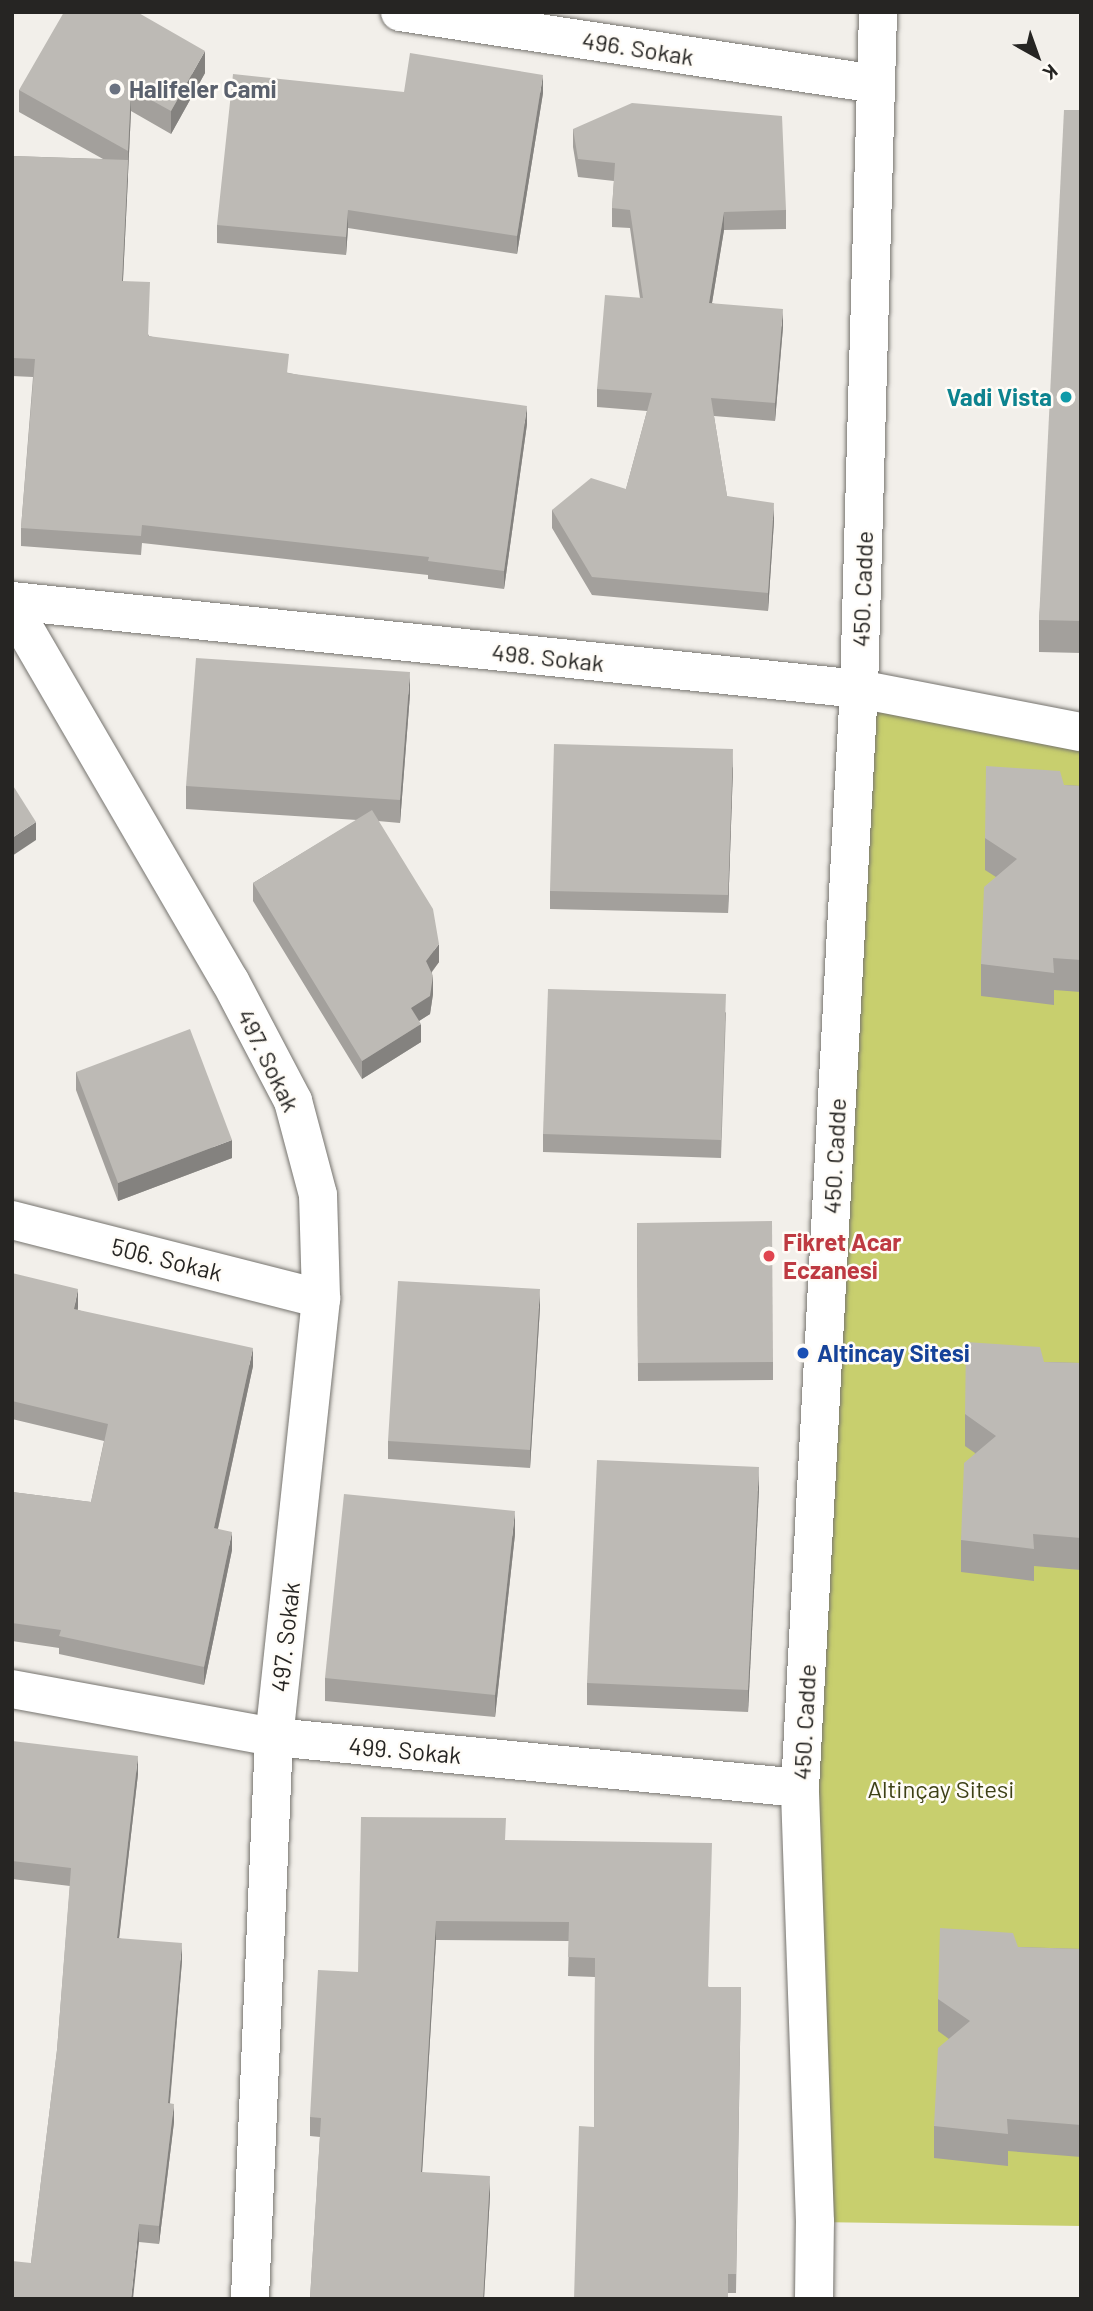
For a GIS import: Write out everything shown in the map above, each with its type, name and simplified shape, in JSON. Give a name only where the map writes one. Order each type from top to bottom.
[{"type":"street","name":"496. Sokak","points":[[400,12],[876,85]]},
{"type":"street","name":"450. Cadde","points":[[814,2299],[815,2222],[800,1788],[859,689],[878,12]]},
{"type":"street","name":"498. Sokak","points":[[12,601],[859,689],[1081,732]]},
{"type":"street","name":"497. Sokak","points":[[12,607],[230,981],[293,1101],[318,1195],[321,1299],[274,1737],[250,2299]]},
{"type":"street","name":"506. Sokak","points":[[12,1220],[321,1299]]},
{"type":"street","name":"499. Sokak","points":[[12,1689],[274,1737],[800,1788]]},
{"type":"green space","name":"Altinçay Sitesi","points":[[859,689],[1081,732],[1081,2226],[815,2222],[800,1788]]},
{"type":"building","name":"Halifeler Cami","points":[[64,12],[137,12],[205,51],[171,111],[131,89],[128,151],[19,90]]},
{"type":"building","points":[[410,53],[543,75],[517,236],[348,210],[346,237],[217,225],[233,74],[404,92]]},
{"type":"building","points":[[632,103],[782,116],[786,210],[724,212],[709,303],[783,309],[775,403],[711,398],[727,496],[774,503],[768,593],[592,577],[552,510],[591,478],[626,489],[652,393],[597,389],[605,295],[643,298],[630,210],[612,208],[615,163],[578,159],[573,129]]},
{"type":"building","name":"Vadi Vista","points":[[1064,110],[1081,110],[1081,621],[1039,620]]},
{"type":"building","points":[[12,156],[128,160],[122,281],[150,282],[148,336],[289,354],[287,373],[527,406],[504,571],[428,561],[429,557],[142,525],[141,536],[21,528],[35,359],[12,358]]},
{"type":"building","points":[[196,658],[410,672],[400,800],[186,786]]},
{"type":"building","points":[[554,744],[733,749],[728,895],[550,891]]},
{"type":"building","points":[[986,766],[1060,771],[1064,785],[1081,786],[1081,960],[1053,958],[1054,973],[981,964],[984,887],[1017,859],[985,838]]},
{"type":"building","points":[[12,784],[36,822],[12,838]]},
{"type":"building","points":[[372,810],[433,909],[439,944],[426,961],[433,976],[430,996],[411,1008],[421,1024],[362,1061],[253,883]]},
{"type":"building","points":[[548,989],[726,994],[721,1140],[543,1134]]},
{"type":"building","points":[[190,1029],[232,1140],[118,1183],[76,1072]]},
{"type":"building","points":[[772,1221],[773,1362],[638,1363],[637,1223]]},
{"type":"building","points":[[12,1273],[78,1289],[74,1309],[253,1348],[214,1528],[232,1532],[204,1667],[59,1636],[61,1630],[12,1623],[12,1492],[91,1502],[108,1424],[12,1401]]},
{"type":"building","points":[[398,1281],[540,1289],[530,1450],[388,1441]]},
{"type":"building","points":[[966,1342],[1040,1347],[1044,1362],[1081,1363],[1081,1538],[1033,1534],[1034,1549],[961,1540],[964,1463],[996,1436],[965,1414]]},
{"type":"building","points":[[597,1460],[759,1467],[748,1690],[587,1683]]},
{"type":"building","points":[[344,1494],[515,1511],[495,1695],[325,1678]]},
{"type":"building","points":[[12,1741],[138,1756],[117,1938],[182,1943],[168,2103],[174,2104],[159,2226],[139,2224],[131,2299],[12,2299],[12,2261],[31,2263],[57,2050],[71,1868],[12,1861]]},
{"type":"building","points":[[361,1817],[506,1818],[505,1840],[712,1843],[708,1987],[741,1987],[736,2274],[728,2274],[728,2299],[574,2299],[579,2126],[594,2127],[595,1958],[568,1957],[569,1922],[436,1921],[421,2172],[490,2176],[483,2299],[310,2299],[321,2118],[310,2117],[318,1970],[358,1972]]},
{"type":"building","points":[[940,1928],[1013,1933],[1018,1947],[1081,1949],[1081,2125],[1007,2119],[1008,2134],[934,2126],[938,2048],[970,2021],[938,1999]]},
{"type":"place","name":"Halifeler Cami","points":[[115,89]]},
{"type":"place","name":"Vadi Vista","points":[[1066,397]]},
{"type":"place","name":"Fikret Acar Eczanesi","points":[[769,1256]]},
{"type":"place","name":"Altincay Sitesi","points":[[803,1353]]}]
